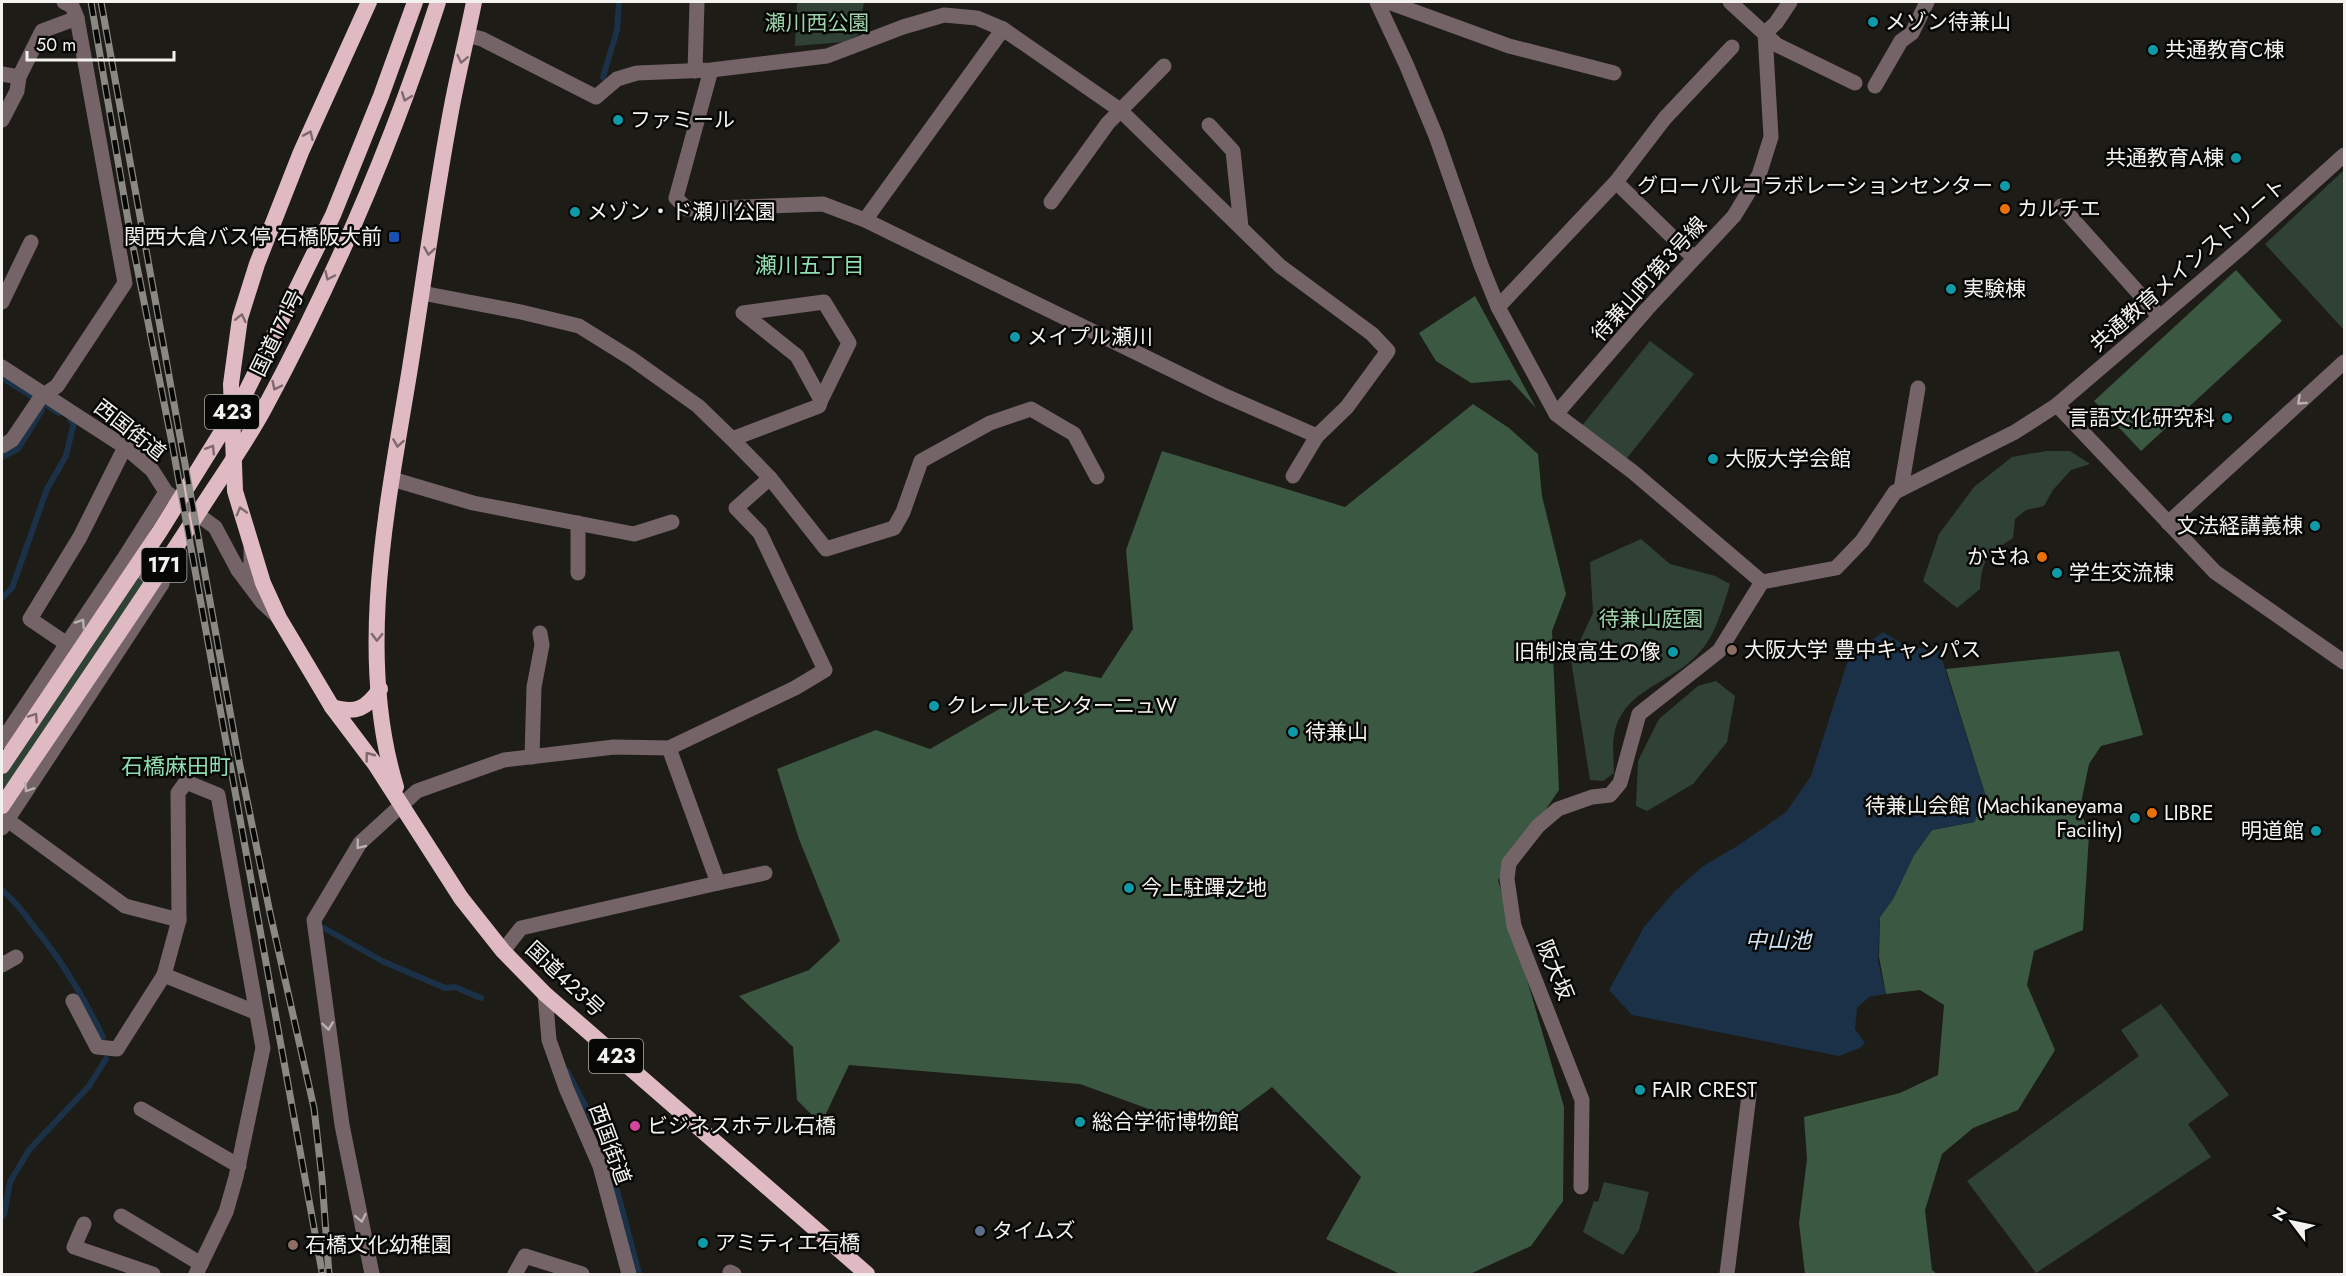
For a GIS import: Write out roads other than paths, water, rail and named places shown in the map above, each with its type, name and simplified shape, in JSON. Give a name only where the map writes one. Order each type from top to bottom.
[{"type":"highway","name":"423","points":[[369,2],[301,152],[257,264],[240,318],[231,384],[235,492],[263,583],[279,618],[333,707],[402,805]]},
{"type":"highway","name":"国道171号","points":[[2,766],[160,531],[244,396],[291,304],[337,204],[381,96],[415,2]]},
{"type":"highway","name":"国道171号","points":[[3,818],[263,411],[311,315],[382,157],[417,66],[438,2]]},
{"type":"highway","name":"423","points":[[402,805],[387,758],[376,643],[378,586],[392,479],[449,120],[474,2]]},
{"type":"highway","points":[[333,707],[348,711],[369,705],[380,689]]},
{"type":"highway","name":"国道423号","points":[[402,805],[461,898],[503,951],[545,994],[867,1275]]},
{"type":"street","points":[[2,446],[12,440],[40,399],[57,386],[125,283],[77,18],[72,6],[64,2]]},
{"type":"street","points":[[698,2],[703,70],[676,198],[687,209],[823,204],[865,220],[1221,394],[1317,436]]},
{"type":"street","points":[[1377,2],[1436,136],[1481,266],[1498,307],[1556,414],[1633,472],[1762,582],[1836,568],[1862,540],[1895,492],[1901,489],[1918,388]]},
{"type":"street","points":[[1388,2],[1509,46],[1614,74]]},
{"type":"street","points":[[1730,2],[1778,45],[1855,83]]},
{"type":"street","points":[[1765,33],[1776,23],[1790,2]]},
{"type":"street","points":[[1875,86],[1901,41],[1912,33],[1927,2]]},
{"type":"street","points":[[468,35],[482,39],[596,97],[617,79],[638,73],[703,70],[827,56],[903,27],[944,15],[977,18],[1003,29],[1120,110],[1280,266],[1372,334],[1388,351],[1347,407],[1317,436],[1293,476]]},
{"type":"street","points":[[2,120],[17,92],[19,77],[42,31],[77,18]]},
{"type":"street","points":[[865,220],[1003,29]]},
{"type":"street","name":"待兼山町第３号線","points":[[1556,414],[1647,309],[1734,216],[1760,175],[1771,137],[1765,33]]},
{"type":"street","points":[[1498,307],[1616,182],[1665,118],[1732,46]]},
{"type":"street","points":[[1051,202],[1108,123],[1164,66]]},
{"type":"street","points":[[2,74],[19,77]]},
{"type":"street","points":[[1209,125],[1233,151],[1240,227]]},
{"type":"street","name":"共通教育メインストリート","points":[[1901,489],[2015,432],[2057,405],[2344,155]]},
{"type":"street","points":[[1616,182],[1694,258]]},
{"type":"street","points":[[2061,206],[2160,317]]},
{"type":"street","points":[[2,302],[31,242]]},
{"type":"street","points":[[422,293],[579,326],[632,359],[698,406],[732,439],[770,478],[826,549],[894,528],[903,512],[921,461],[990,423],[1031,409],[1074,434],[1097,477]]},
{"type":"street","points":[[732,439],[819,406],[849,343],[824,303],[743,313],[797,356],[821,400]]},
{"type":"street","points":[[2168,523],[2344,362]]},
{"type":"street","name":"西国街道","points":[[2,367],[40,399],[125,447],[152,470],[166,492],[215,526],[238,570],[262,602],[279,618]]},
{"type":"street","points":[[2057,405],[2215,572],[2344,662]]},
{"type":"street","points":[[68,644],[30,619],[80,537],[125,447]]},
{"type":"street","points":[[372,1275],[342,1125],[314,920],[360,843],[417,791],[504,760],[614,747],[669,748],[795,688],[825,670],[760,532],[736,508],[770,478]]},
{"type":"street","points":[[392,479],[473,503],[634,534],[672,522]]},
{"type":"street","points":[[2,741],[166,492]]},
{"type":"street","points":[[578,523],[578,573]]},
{"type":"street","points":[[238,570],[249,570],[251,567],[250,545]]},
{"type":"street","points":[[123,560],[162,584],[3,818],[125,906],[179,920]]},
{"type":"street","name":"阪大坂","points":[[1581,1187],[1582,1100],[1514,926],[1507,879],[1509,863],[1538,826],[1558,808],[1610,795],[1620,783],[1639,714],[1719,651],[1762,582]]},
{"type":"street","points":[[532,757],[534,687],[542,645],[540,633]]},
{"type":"street","points":[[669,748],[718,883]]},
{"type":"street","points":[[73,1001],[97,1047],[117,1049],[164,975],[179,920],[178,793],[186,782],[218,795],[262,1048],[239,1166],[226,1212],[198,1269],[121,1216]]},
{"type":"street","points":[[503,951],[521,928],[765,873]]},
{"type":"street","points":[[2,965],[16,957]]},
{"type":"street","points":[[164,975],[255,1012]]},
{"type":"street","name":"西国街道","points":[[545,994],[549,1040],[566,1088],[600,1166],[629,1275]]},
{"type":"street","points":[[1727,1275],[1749,1095]]},
{"type":"street","points":[[141,1109],[239,1166]]},
{"type":"street","points":[[84,1224],[74,1247],[153,1275]]},
{"type":"street","points":[[515,1275],[525,1256],[582,1275]]},
{"type":"water","name":"中山池","points":[[1883,632],[1908,647],[1939,650],[1986,797],[1974,822],[1932,830],[1914,855],[1893,899],[1880,917],[1878,961],[1886,994],[1869,997],[1857,1008],[1855,1029],[1865,1043],[1860,1048],[1839,1056],[1632,1015],[1609,990],[1644,927],[1674,892],[1703,866],[1739,845],[1786,812],[1811,776],[1849,657]]},
{"type":"waterway","points":[[603,77],[617,30],[619,2]]},
{"type":"waterway","points":[[2,378],[59,413]]},
{"type":"waterway","points":[[2,457],[18,449],[42,410],[37,405]]},
{"type":"waterway","points":[[2,598],[12,588],[47,489],[66,456],[74,422],[70,420]]},
{"type":"waterway","points":[[2,890],[20,908],[64,967],[103,1037]]},
{"type":"waterway","points":[[324,928],[382,961],[445,988],[455,987],[481,998]]},
{"type":"waterway","points":[[2,1217],[10,1182],[29,1150],[89,1086],[106,1059]]},
{"type":"waterway","points":[[567,1071],[595,1124],[608,1156],[639,1274]]},
{"type":"railway","points":[[91,2],[129,226],[172,443],[322,1272]]},
{"type":"railway","points":[[101,2],[239,761],[270,913],[314,1108],[329,1274]]},
{"type":"place","name":"メゾン待兼山","points":[[1873,22]]},
{"type":"place","name":"共通教育C棟","points":[[2153,50]]},
{"type":"place","name":"ファミール","points":[[618,120]]},
{"type":"place","name":"共通教育A棟","points":[[2236,158]]},
{"type":"place","name":"グローバルコラボレーションセンター","points":[[2005,186]]},
{"type":"place","name":"カルチエ","points":[[2005,209]]},
{"type":"place","name":"メゾン・ド瀬川公園","points":[[575,212]]},
{"type":"place","name":"関西大倉バス停 石橋阪大前","points":[[394,237]]},
{"type":"place","name":"実験棟","points":[[1951,289]]},
{"type":"place","name":"メイプル瀬川","points":[[1015,337]]},
{"type":"place","name":"言語文化研究科","points":[[2227,418]]},
{"type":"place","name":"大阪大学会館","points":[[1713,459]]},
{"type":"place","name":"文法経講義棟","points":[[2315,526]]},
{"type":"place","name":"かさね","points":[[2042,557]]},
{"type":"place","name":"学生交流棟","points":[[2057,573]]},
{"type":"place","name":"大阪大学 豊中キャンパス","points":[[1732,650]]},
{"type":"place","name":"旧制浪高生の像","points":[[1673,652]]},
{"type":"place","name":"クレールモンターニュW","points":[[934,706]]},
{"type":"place","name":"待兼山","points":[[1293,732]]},
{"type":"place","name":"LIBRE","points":[[2152,813]]},
{"type":"place","name":"待兼山会館 (Machikaneyama Facility)","points":[[2135,818]]},
{"type":"place","name":"明道館","points":[[2316,831]]},
{"type":"place","name":"今上駐蹕之地","points":[[1129,888]]},
{"type":"place","name":"FAIR CREST","points":[[1640,1090]]},
{"type":"place","name":"総合学術博物館","points":[[1080,1122]]},
{"type":"place","name":"ビジネスホテル石橋","points":[[635,1126]]},
{"type":"place","name":"タイムズ","points":[[980,1231]]},
{"type":"place","name":"アミティエ石橋","points":[[703,1243]]},
{"type":"place","name":"石橋文化幼稚園","points":[[293,1245]]},
{"type":"district","name":"瀬川五丁目","points":[[810,265]]},
{"type":"district","name":"石橋麻田町","points":[[176,766]]},
{"type":"park label","name":"瀬川西公園","points":[[817,23]]},
{"type":"park label","name":"待兼山庭園","points":[[1651,619]]}]
